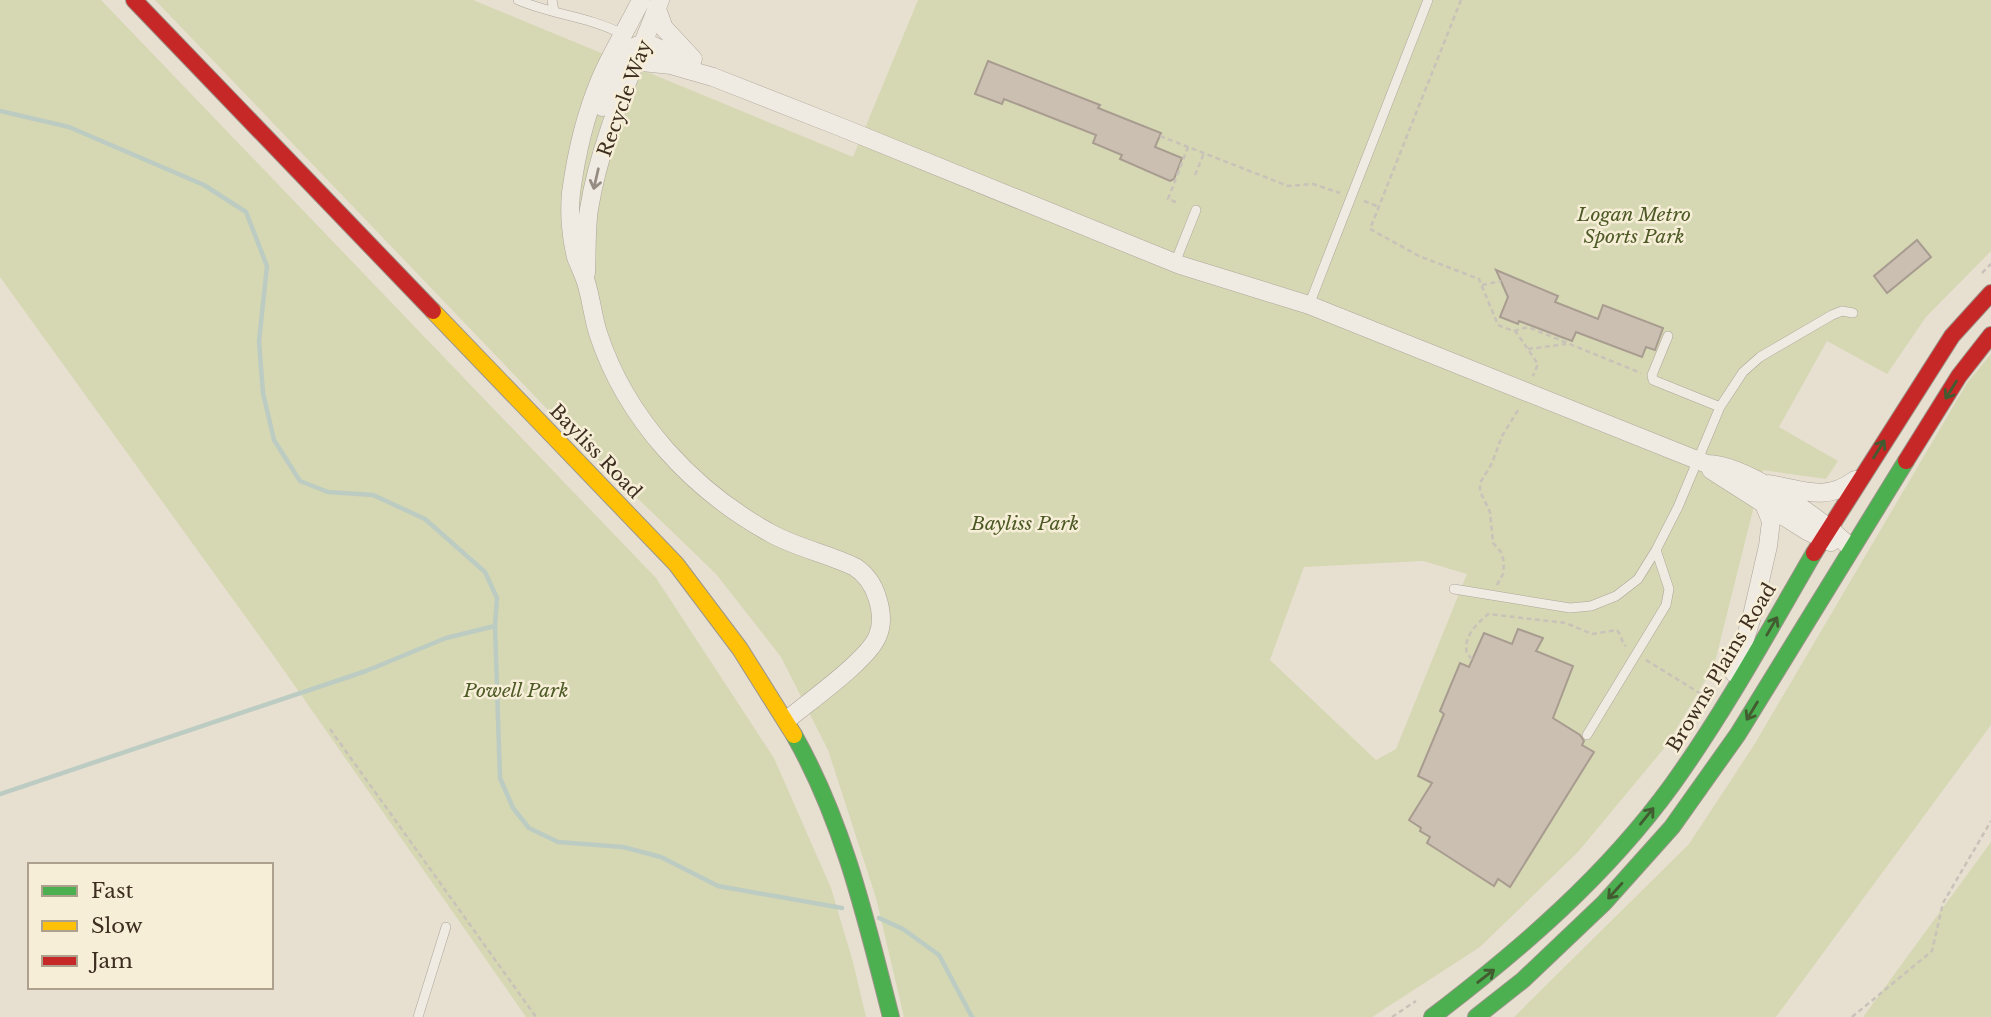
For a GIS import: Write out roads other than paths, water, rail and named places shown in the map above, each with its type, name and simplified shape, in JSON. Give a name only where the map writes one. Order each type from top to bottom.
[{"type":"main road","name":"Bayliss Road","points":[[134,0],[676,565],[732,636],[787,720],[827,803],[856,886],[891,1017]]},
{"type":"main road","name":"Browns Plains Road","points":[[1432,1017],[1490,973],[1559,913],[1620,848],[1671,786],[1721,713],[1826,533],[1952,336],[1991,293]]},
{"type":"main road","points":[[1476,1017],[1523,980],[1604,903],[1672,827],[1738,734],[1959,376],[1991,335]]},
{"type":"street","points":[[622,34],[632,0]]},
{"type":"street","points":[[622,34],[641,0]]},
{"type":"street","name":"Recycle Way","points":[[586,280],[589,211],[607,135],[659,5]]},
{"type":"street","points":[[659,5],[664,29],[706,73]]},
{"type":"street","name":"Recycle Way","points":[[622,34],[589,112],[571,194],[576,257],[586,280],[598,333],[618,381],[638,414],[668,452],[693,477],[725,504],[772,534],[855,567],[866,575],[875,590],[881,611],[878,635],[863,657],[787,720]]},
{"type":"street","points":[[571,194],[602,107],[624,56],[630,49],[644,43],[661,48],[706,73],[1175,263],[1309,305],[1702,462],[1717,464],[1759,482],[1829,494],[1845,488],[1863,474]]},
{"type":"street","points":[[634,64],[642,62],[671,65],[706,73]]},
{"type":"street","points":[[1702,462],[1713,473],[1764,504],[1826,533],[1851,548]]},
{"type":"street","points":[[1759,482],[1826,533]]},
{"type":"street","points":[[1721,713],[1751,620],[1768,546],[1771,522],[1764,504]]},
{"type":"lane","points":[[517,0],[600,22],[622,34]]},
{"type":"lane","points":[[552,0],[554,11]]},
{"type":"lane","points":[[1309,305],[1427,0]]},
{"type":"lane","points":[[1175,263],[1196,210]]},
{"type":"lane","points":[[1454,589],[1570,608],[1591,606],[1616,596],[1638,579],[1656,550],[1702,462],[1720,407],[1743,372],[1760,357],[1832,314],[1842,311],[1853,313]]},
{"type":"lane","points":[[1668,336],[1653,380],[1720,407]]},
{"type":"lane","points":[[1587,735],[1666,605],[1669,589],[1656,550]]},
{"type":"lane","points":[[418,1017],[446,927]]},
{"type":"waterway","points":[[0,111],[69,127],[204,185],[246,212],[267,266],[259,341],[263,393],[274,440],[300,481],[328,492],[373,495],[425,519],[485,572],[497,598],[495,626],[500,778],[513,808],[529,828],[558,842],[623,847],[661,857],[718,886],[842,908]]},
{"type":"waterway","points":[[0,794],[366,671],[446,638],[495,626]]},
{"type":"waterway","points":[[879,918],[903,929],[939,955],[972,1017]]},
{"type":"park label","name":"Logan Metro Sports Park","points":[[1634,225]]},
{"type":"park label","name":"Bayliss Park","points":[[1025,523]]},
{"type":"park label","name":"Powell Park","points":[[516,690]]}]
